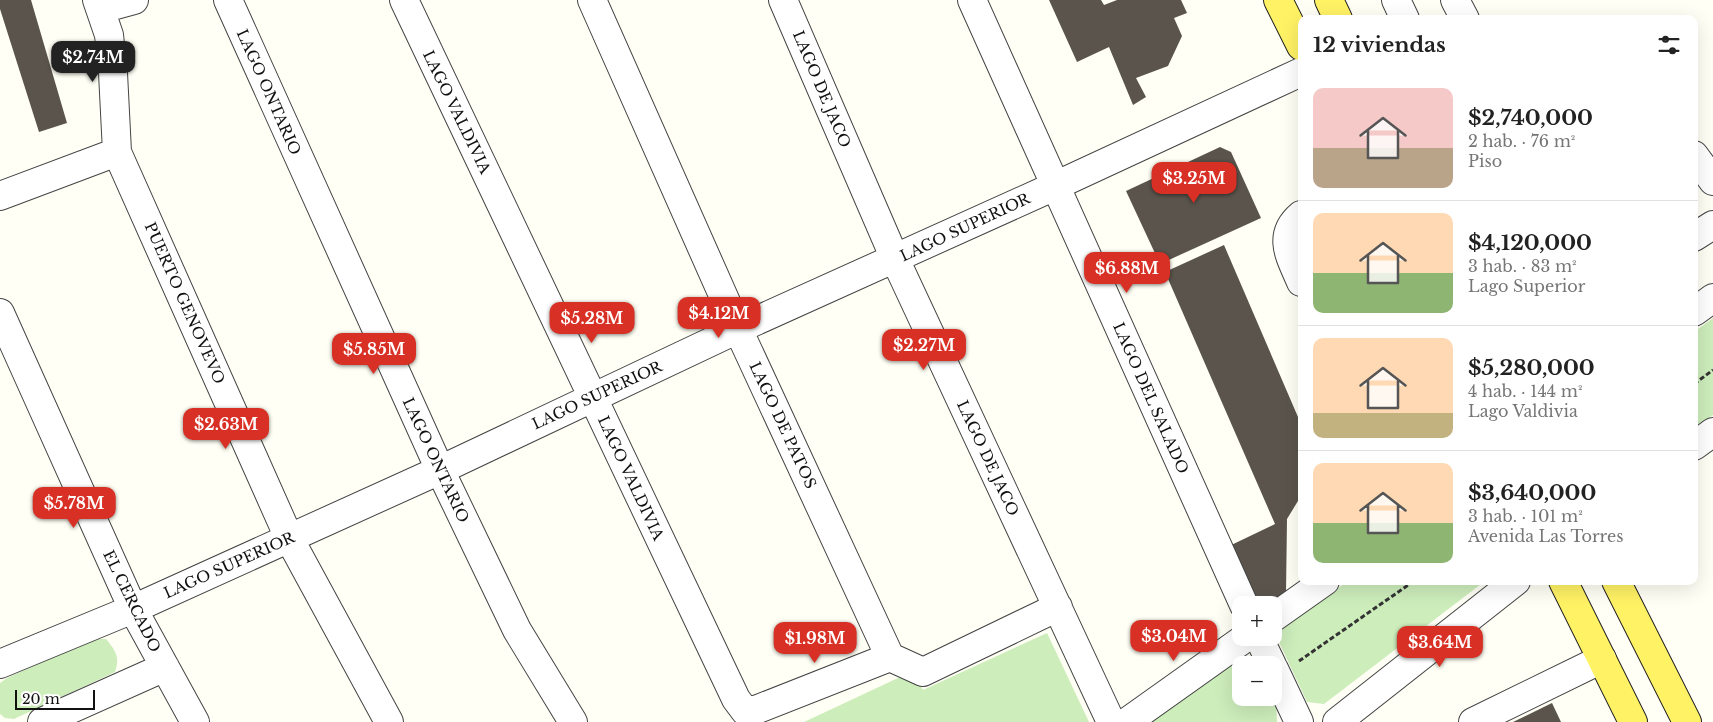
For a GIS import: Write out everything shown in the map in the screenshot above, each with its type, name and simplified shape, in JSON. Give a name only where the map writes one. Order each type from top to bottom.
[{"type":"main road","points":[[1278,0],[1298,40]]},
{"type":"main road","points":[[1329,0],[1336,15]]},
{"type":"main road","points":[[1566,585],[1634,722]]},
{"type":"main road","points":[[1618,585],[1687,722]]},
{"type":"street","points":[[0,196],[117,152],[109,35],[99,4],[134,0]]},
{"type":"street","name":"LAGO ONTARIO","points":[[228,0],[440,470],[517,630],[573,722]]},
{"type":"street","name":"LAGO VALDIVIA","points":[[404,0],[736,699],[745,711],[751,711],[890,657]]},
{"type":"street","name":"LAGO DE PATOS","points":[[592,0],[738,329],[890,657]]},
{"type":"street","name":"LAGO DE JACO","points":[[784,0],[895,259],[1111,722]]},
{"type":"street","name":"LAGO DEL SALADO","points":[[972,0],[1240,596]]},
{"type":"street","points":[[1396,0],[1403,15]]},
{"type":"street","points":[[1455,0],[1463,15]]},
{"type":"street","name":"LAGO SUPERIOR","points":[[0,664],[133,608],[440,470],[738,329],[1056,186],[1298,73]]},
{"type":"street","name":"PUERTO GENOVEVO","points":[[117,152],[289,538],[389,722]]},
{"type":"street","points":[[1698,160],[1713,181]]},
{"type":"street","points":[[1298,218],[1292,224],[1287,238],[1286,249],[1298,275]]},
{"type":"street","points":[[1698,233],[1713,224]]},
{"type":"street","points":[[1698,309],[1713,298]]},
{"type":"street","name":"EL CERCADO","points":[[0,313],[133,608],[195,722]]},
{"type":"street","points":[[1698,443],[1713,432]]},
{"type":"street","points":[[1282,611],[1319,585]]},
{"type":"street","points":[[1337,722],[1511,585]]},
{"type":"street","points":[[890,657],[923,672],[1058,607]]},
{"type":"street","points":[[1127,722],[1235,646]]},
{"type":"street","points":[[1474,722],[1602,659]]},
{"type":"street","points":[[42,722],[165,667]]},
{"type":"street","points":[[1282,686],[1300,722]]},
{"type":"path","points":[[1698,381],[1713,370]]},
{"type":"path","points":[[1282,665],[1375,608],[1408,585]]},
{"type":"green space","points":[[1713,318],[1713,415],[1698,426],[1698,329]]},
{"type":"green space","points":[[1342,585],[1480,585],[1324,704],[1307,702],[1281,646],[1282,628]]},
{"type":"green space","points":[[1047,633],[1089,722],[804,722],[913,671],[923,690]]},
{"type":"green space","points":[[92,639],[106,639],[112,647],[117,658],[115,672],[14,719],[5,718],[0,714],[0,683]]},
{"type":"green space","points":[[1232,665],[1232,706],[1276,706],[1277,722],[1152,722]]},
{"type":"building","points":[[0,0],[31,0],[67,123],[39,132],[0,9]]},
{"type":"building","points":[[1049,0],[1101,0],[1104,5],[1117,0],[1181,0],[1187,13],[1174,18],[1182,36],[1168,66],[1136,78],[1146,97],[1133,105],[1109,47],[1077,62]]},
{"type":"building","points":[[1220,147],[1231,152],[1261,218],[1160,264],[1126,191]]},
{"type":"building","points":[[1224,245],[1298,417],[1298,501],[1287,519],[1286,593],[1282,596],[1247,596],[1225,548],[1275,524],[1165,272]]},
{"type":"building","points":[[1552,703],[1561,722],[1513,722]]}]
